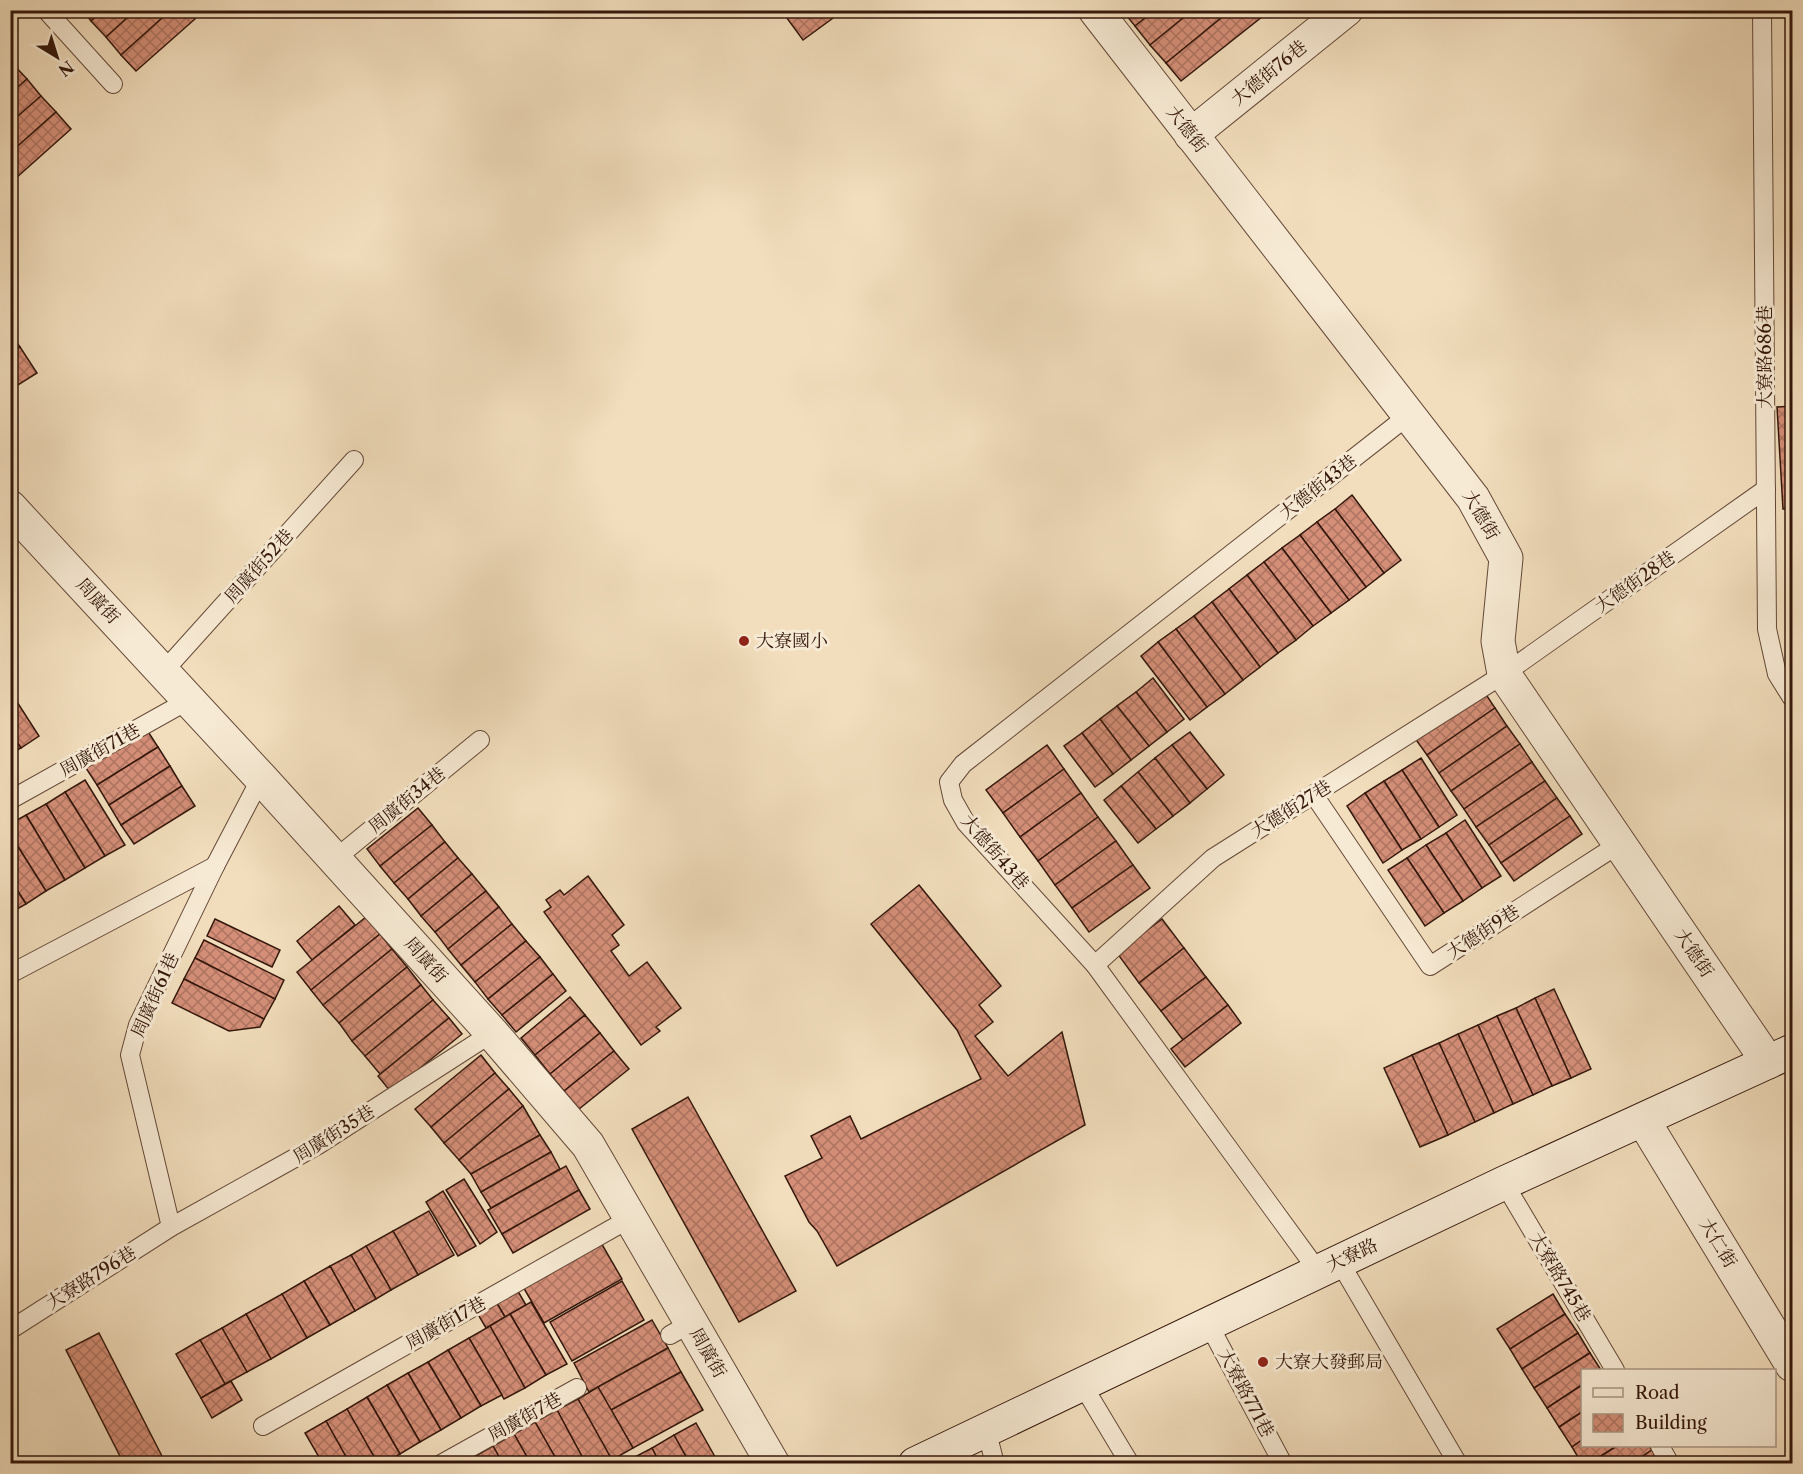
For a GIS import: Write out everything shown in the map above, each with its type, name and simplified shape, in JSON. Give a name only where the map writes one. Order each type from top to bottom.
[{"type":"street","name":"大德街","points":[[1095,10],[1473,498],[1506,558],[1498,641],[1504,674],[1619,844],[1780,1057]]},
{"type":"street","name":"大德街76巷","points":[[1191,135],[1346,10]]},
{"type":"street","name":"周廣街","points":[[10,507],[261,778],[492,1033],[588,1145],[629,1219],[680,1329],[773,1464]]},
{"type":"street","name":"大寮路","points":[[915,1464],[1504,1183],[1780,1057]]},
{"type":"street","name":"大仁街","points":[[1643,1120],[1792,1365]]},
{"type":"lane","points":[[46,10],[112,84]]},
{"type":"lane","name":"大寮路686巷","points":[[1762,10],[1767,629],[1777,674],[1792,698]]},
{"type":"lane","name":"大德街43巷","points":[[1409,416],[963,764],[949,782],[953,800],[966,823],[1095,965],[1328,1266],[1458,1464]]},
{"type":"lane","name":"周廣街52巷","points":[[163,672],[354,460]]},
{"type":"lane","name":"大德街28巷","points":[[1504,674],[1766,489]]},
{"type":"lane","name":"大德街27巷","points":[[1095,965],[1213,858],[1504,674]]},
{"type":"lane","name":"周廣街71巷","points":[[10,800],[189,700]]},
{"type":"lane","name":"周廣街34巷","points":[[334,859],[480,740]]},
{"type":"lane","name":"周廣街61巷","points":[[171,1227],[130,1054],[138,1025],[215,866],[261,778]]},
{"type":"lane","name":"大德街9巷","points":[[1314,795],[1430,966],[1619,844]]},
{"type":"lane","points":[[10,974],[215,866]]},
{"type":"lane","name":"周廣街35巷","points":[[171,1227],[318,1145],[492,1033]]},
{"type":"lane","name":"大寮路745巷","points":[[1504,1183],[1614,1369]]},
{"type":"lane","name":"周廣街17巷","points":[[263,1426],[629,1219]]},
{"type":"lane","name":"大寮路796巷","points":[[10,1330],[171,1227]]},
{"type":"lane","name":"大寮路771巷","points":[[1208,1323],[1283,1464]]},
{"type":"lane","points":[[1082,1384],[1130,1464]]},
{"type":"lane","name":"周廣街7巷","points":[[441,1464],[577,1388]]},
{"type":"lane","points":[[986,1429],[995,1464]]},
{"type":"lane","points":[[1661,1447],[1670,1464]]},
{"type":"building","points":[[82,10],[103,10],[91,21]]},
{"type":"building","points":[[103,10],[136,10],[106,37],[91,21]]},
{"type":"building","points":[[136,10],[171,10],[121,55],[106,37]]},
{"type":"building","points":[[171,10],[188,10],[195,19],[136,71],[121,55]]},
{"type":"building","points":[[781,10],[828,10],[833,18],[803,40]]},
{"type":"building","points":[[1122,10],[1155,10],[1135,26]]},
{"type":"building","points":[[1155,10],[1193,10],[1150,45],[1135,26]]},
{"type":"building","points":[[1193,10],[1231,10],[1166,63],[1150,45]]},
{"type":"building","points":[[1231,10],[1259,10],[1263,16],[1181,81],[1166,63]]},
{"type":"building","points":[[10,63],[27,79],[10,94]]},
{"type":"building","points":[[27,79],[41,96],[10,123],[10,94]]},
{"type":"building","points":[[41,96],[56,112],[10,153],[10,123]]},
{"type":"building","points":[[56,112],[71,129],[16,178],[10,172],[10,153]]},
{"type":"building","points":[[10,333],[20,347],[10,353]]},
{"type":"building","points":[[20,347],[37,373],[10,390],[10,353]]},
{"type":"building","points":[[1792,406],[1792,509],[1783,509],[1777,407]]},
{"type":"building","points":[[1352,495],[1401,560],[1384,573],[1335,509]]},
{"type":"building","points":[[1335,509],[1384,573],[1366,587],[1317,522]]},
{"type":"building","points":[[1317,522],[1366,587],[1349,600],[1300,535]]},
{"type":"building","points":[[1300,535],[1349,600],[1331,613],[1282,548]]},
{"type":"building","points":[[1282,548],[1331,613],[1313,626],[1264,562]]},
{"type":"building","points":[[1264,562],[1313,626],[1296,640],[1247,575]]},
{"type":"building","points":[[1247,575],[1296,640],[1278,653],[1229,589]]},
{"type":"building","points":[[1229,589],[1278,653],[1260,667],[1212,602]]},
{"type":"building","points":[[1212,602],[1260,667],[1243,680],[1194,616]]},
{"type":"building","points":[[1194,616],[1243,680],[1225,694],[1176,629]]},
{"type":"building","points":[[1176,629],[1225,694],[1207,707],[1158,642]]},
{"type":"building","points":[[1158,642],[1207,707],[1190,720],[1141,656]]},
{"type":"building","points":[[1153,678],[1184,719],[1167,732],[1136,692]]},
{"type":"building","points":[[1483,690],[1495,708],[1427,755],[1414,737]]},
{"type":"building","points":[[10,691],[39,736],[21,748],[10,732]]},
{"type":"building","points":[[1136,692],[1167,732],[1149,746],[1117,706]]},
{"type":"building","points":[[1117,706],[1149,746],[1131,760],[1100,719]]},
{"type":"building","points":[[1495,708],[1507,726],[1439,773],[1427,755]]},
{"type":"building","points":[[1100,719],[1131,760],[1113,774],[1082,733]]},
{"type":"building","points":[[1507,726],[1520,744],[1451,791],[1439,773]]},
{"type":"building","points":[[145,727],[158,747],[97,785],[84,765]]},
{"type":"building","points":[[10,732],[21,748],[10,754]]},
{"type":"building","points":[[1190,732],[1224,775],[1207,789],[1172,745]]},
{"type":"building","points":[[1082,733],[1113,774],[1095,787],[1064,746]]},
{"type":"building","points":[[1520,744],[1532,762],[1464,809],[1451,791]]},
{"type":"building","points":[[1047,745],[1064,769],[1003,813],[986,790]]},
{"type":"building","points":[[1172,745],[1207,789],[1190,803],[1155,758]]},
{"type":"building","points":[[158,747],[170,766],[109,805],[97,785]]},
{"type":"building","points":[[1155,758],[1190,803],[1173,816],[1138,772]]},
{"type":"building","points":[[1421,758],[1457,815],[1439,827],[1402,770]]},
{"type":"building","points":[[1532,762],[1545,781],[1476,827],[1464,809]]},
{"type":"building","points":[[170,766],[182,786],[121,825],[109,805]]},
{"type":"building","points":[[1064,769],[1081,793],[1020,837],[1003,813]]},
{"type":"building","points":[[1402,770],[1439,827],[1421,839],[1384,781]]},
{"type":"building","points":[[1138,772],[1173,816],[1156,829],[1121,786]]},
{"type":"building","points":[[85,780],[125,845],[105,856],[65,792]]},
{"type":"building","points":[[1384,781],[1421,839],[1402,850],[1365,793]]},
{"type":"building","points":[[1545,781],[1557,798],[1489,845],[1476,827]]},
{"type":"building","points":[[182,786],[195,806],[134,844],[121,825]]},
{"type":"building","points":[[1121,786],[1156,829],[1138,843],[1104,800]]},
{"type":"building","points":[[65,792],[105,856],[85,868],[46,804]]},
{"type":"building","points":[[1081,793],[1098,817],[1038,861],[1020,837]]},
{"type":"building","points":[[1365,793],[1402,850],[1383,863],[1347,806]]},
{"type":"building","points":[[1557,798],[1570,816],[1501,863],[1489,845]]},
{"type":"building","points":[[46,804],[85,868],[65,880],[26,815]]},
{"type":"building","points":[[418,808],[432,825],[380,866],[367,849]]},
{"type":"building","points":[[26,815],[65,880],[46,891],[10,834],[10,824]]},
{"type":"building","points":[[1570,816],[1582,834],[1514,881],[1501,863]]},
{"type":"building","points":[[1098,817],[1116,841],[1055,885],[1038,861]]},
{"type":"building","points":[[1465,820],[1501,876],[1482,888],[1446,833]]},
{"type":"building","points":[[432,825],[445,842],[394,883],[380,866]]},
{"type":"building","points":[[1446,833],[1482,888],[1463,901],[1426,845]]},
{"type":"building","points":[[10,834],[46,891],[26,904],[10,879]]},
{"type":"building","points":[[1116,841],[1133,865],[1072,908],[1055,885]]},
{"type":"building","points":[[445,842],[458,858],[408,899],[394,883]]},
{"type":"building","points":[[1426,845],[1463,901],[1444,913],[1407,858]]},
{"type":"building","points":[[458,858],[472,874],[421,916],[408,899]]},
{"type":"building","points":[[1407,858],[1444,913],[1425,926],[1388,870]]},
{"type":"building","points":[[1133,865],[1150,888],[1089,932],[1072,908]]},
{"type":"building","points":[[472,874],[486,891],[435,932],[421,916]]},
{"type":"building","points":[[588,876],[624,925],[612,935],[619,945],[611,951],[629,976],[647,962],[681,1008],[656,1027],[660,1031],[641,1045],[544,912],[551,907],[546,900],[560,890],[564,895]]},
{"type":"building","points":[[10,879],[26,904],[10,913]]},
{"type":"building","points":[[919,885],[1001,986],[979,1005],[993,1022],[975,1036],[1008,1076],[1062,1032],[1085,1125],[837,1266],[817,1231],[809,1222],[785,1176],[822,1158],[811,1136],[850,1116],[861,1139],[981,1079],[957,1030],[871,924]]},
{"type":"building","points":[[486,891],[499,907],[448,949],[435,932]]},
{"type":"building","points":[[339,906],[355,925],[312,960],[297,941]]},
{"type":"building","points":[[499,907],[512,924],[461,965],[448,949]]},
{"type":"building","points":[[366,917],[380,934],[311,990],[297,972]]},
{"type":"building","points":[[215,919],[280,950],[272,967],[207,936]]},
{"type":"building","points":[[1162,919],[1184,948],[1139,983],[1117,953]]},
{"type":"building","points":[[512,924],[526,941],[475,982],[461,965]]},
{"type":"building","points":[[380,934],[392,949],[323,1005],[311,990]]},
{"type":"building","points":[[204,940],[284,980],[275,999],[195,958]]},
{"type":"building","points":[[526,941],[540,957],[488,999],[475,982]]},
{"type":"building","points":[[1184,948],[1206,977],[1161,1011],[1139,983]]},
{"type":"building","points":[[392,949],[407,967],[339,1023],[323,1005]]},
{"type":"building","points":[[540,957],[553,974],[502,1015],[488,999]]},
{"type":"building","points":[[195,958],[275,999],[264,1019],[184,979]]},
{"type":"building","points":[[407,967],[421,985],[352,1041],[339,1023]]},
{"type":"building","points":[[553,974],[566,991],[516,1032],[502,1015]]},
{"type":"building","points":[[1206,977],[1228,1005],[1183,1040],[1161,1011]]},
{"type":"building","points":[[184,979],[264,1019],[260,1027],[229,1031],[172,1003]]},
{"type":"building","points":[[421,985],[433,1000],[365,1056],[352,1041]]},
{"type":"building","points":[[1554,989],[1591,1069],[1571,1078],[1535,998]]},
{"type":"building","points":[[570,997],[585,1015],[535,1055],[521,1038]]},
{"type":"building","points":[[1535,998],[1571,1078],[1552,1086],[1516,1008]]},
{"type":"building","points":[[433,1000],[449,1018],[380,1074],[365,1056]]},
{"type":"building","points":[[1228,1005],[1241,1023],[1185,1067],[1171,1049]]},
{"type":"building","points":[[1516,1008],[1552,1086],[1533,1095],[1497,1016]]},
{"type":"building","points":[[585,1015],[600,1033],[550,1074],[535,1055]]},
{"type":"building","points":[[1497,1016],[1533,1095],[1513,1104],[1478,1025]]},
{"type":"building","points":[[449,1018],[462,1034],[391,1092],[378,1076]]},
{"type":"building","points":[[1478,1025],[1513,1104],[1494,1113],[1458,1034]]},
{"type":"building","points":[[600,1033],[614,1051],[564,1091],[550,1074]]},
{"type":"building","points":[[1458,1034],[1494,1113],[1475,1122],[1439,1043]]},
{"type":"building","points":[[1439,1043],[1475,1122],[1448,1135],[1412,1055]]},
{"type":"building","points":[[614,1051],[629,1069],[579,1109],[564,1091]]},
{"type":"building","points":[[481,1055],[495,1073],[431,1127],[415,1109]]},
{"type":"building","points":[[1412,1055],[1448,1135],[1420,1147],[1384,1068]]},
{"type":"building","points":[[495,1073],[509,1089],[444,1143],[431,1127]]},
{"type":"building","points":[[509,1089],[523,1106],[459,1160],[444,1143]]},
{"type":"building","points":[[688,1097],[796,1291],[739,1322],[632,1129]]},
{"type":"building","points":[[523,1106],[540,1135],[471,1174],[459,1160]]},
{"type":"building","points":[[540,1135],[551,1152],[481,1192],[471,1174]]},
{"type":"building","points":[[551,1152],[560,1169],[491,1208],[481,1192]]},
{"type":"building","points":[[566,1166],[579,1190],[502,1234],[488,1210]]},
{"type":"building","points":[[464,1179],[497,1232],[480,1244],[446,1190]]},
{"type":"building","points":[[579,1190],[590,1209],[513,1253],[502,1234]]},
{"type":"building","points":[[443,1191],[476,1246],[458,1256],[426,1202]]},
{"type":"building","points":[[429,1211],[454,1255],[418,1275],[393,1231]]},
{"type":"building","points":[[393,1231],[418,1275],[391,1290],[366,1246]]},
{"type":"building","points":[[600,1241],[622,1279],[544,1323],[522,1285]]},
{"type":"building","points":[[366,1246],[391,1290],[376,1299],[351,1255]]},
{"type":"building","points":[[351,1255],[376,1299],[355,1311],[330,1266]]},
{"type":"building","points":[[330,1266],[355,1311],[330,1325],[304,1281]]},
{"type":"building","points":[[304,1281],[330,1325],[307,1338],[282,1294]]},
{"type":"building","points":[[622,1281],[644,1320],[572,1361],[550,1322]]},
{"type":"building","points":[[516,1288],[526,1305],[505,1317],[495,1300]]},
{"type":"building","points":[[282,1294],[307,1338],[271,1359],[246,1314]]},
{"type":"building","points":[[1553,1294],[1565,1314],[1510,1349],[1497,1329]]},
{"type":"building","points":[[495,1300],[505,1317],[486,1328],[476,1311]]},
{"type":"building","points":[[531,1302],[567,1364],[546,1375],[510,1314]]},
{"type":"building","points":[[246,1314],[271,1359],[247,1372],[222,1328]]},
{"type":"building","points":[[510,1314],[546,1375],[525,1388],[490,1326]]},
{"type":"building","points":[[1565,1314],[1578,1333],[1522,1369],[1510,1349]]},
{"type":"building","points":[[652,1320],[668,1348],[589,1392],[574,1363]]},
{"type":"building","points":[[490,1326],[525,1388],[504,1399],[469,1338]]},
{"type":"building","points":[[222,1328],[247,1372],[225,1384],[200,1340]]},
{"type":"building","points":[[99,1333],[166,1464],[124,1464],[66,1350]]},
{"type":"building","points":[[1578,1333],[1590,1353],[1534,1388],[1522,1369]]},
{"type":"building","points":[[469,1338],[502,1395],[481,1406],[448,1350]]},
{"type":"building","points":[[200,1340],[225,1384],[201,1398],[176,1354]]},
{"type":"building","points":[[668,1348],[681,1372],[611,1410],[598,1387]]},
{"type":"building","points":[[448,1350],[481,1406],[461,1418],[428,1362]]},
{"type":"building","points":[[1590,1353],[1600,1369],[1581,1369],[1581,1386],[1547,1408],[1534,1388]]},
{"type":"building","points":[[428,1362],[461,1418],[441,1430],[408,1373]]},
{"type":"building","points":[[681,1372],[703,1410],[633,1448],[611,1410]]},
{"type":"building","points":[[408,1373],[441,1430],[420,1442],[387,1385]]},
{"type":"building","points":[[231,1381],[242,1400],[212,1418],[201,1398]]},
{"type":"building","points":[[387,1385],[420,1442],[400,1454],[367,1397]]},
{"type":"building","points":[[1581,1386],[1581,1413],[1559,1427],[1547,1408]]},
{"type":"building","points":[[598,1387],[633,1448],[612,1460],[578,1399]]},
{"type":"building","points":[[367,1397],[400,1454],[383,1464],[378,1464],[347,1409]]},
{"type":"building","points":[[578,1399],[612,1460],[607,1464],[586,1464],[557,1410]]},
{"type":"building","points":[[347,1409],[378,1464],[350,1464],[326,1421]]},
{"type":"building","points":[[557,1410],[586,1464],[559,1464],[535,1422]]},
{"type":"building","points":[[1581,1413],[1581,1441],[1572,1447],[1559,1427]]},
{"type":"building","points":[[326,1421],[350,1464],[323,1464],[305,1433]]},
{"type":"building","points":[[535,1422],[559,1464],[531,1464],[514,1434]]},
{"type":"building","points":[[696,1423],[719,1464],[690,1464],[674,1435]]},
{"type":"building","points":[[514,1434],[531,1464],[503,1464],[493,1446]]},
{"type":"building","points":[[674,1435],[690,1464],[660,1464],[652,1448]]},
{"type":"building","points":[[1581,1441],[1581,1447],[1615,1447],[1588,1464],[1582,1464],[1572,1447]]},
{"type":"building","points":[[493,1446],[503,1464],[475,1464],[472,1458]]},
{"type":"building","points":[[1615,1447],[1650,1447],[1652,1450],[1631,1464],[1588,1464]]},
{"type":"building","points":[[652,1448],[660,1464],[631,1464],[629,1460]]},
{"type":"building","points":[[1652,1450],[1660,1464],[1631,1464]]},
{"type":"place","name":"大寮國小","points":[[744,641]]},
{"type":"place","name":"大寮大發郵局","points":[[1263,1362]]}]
